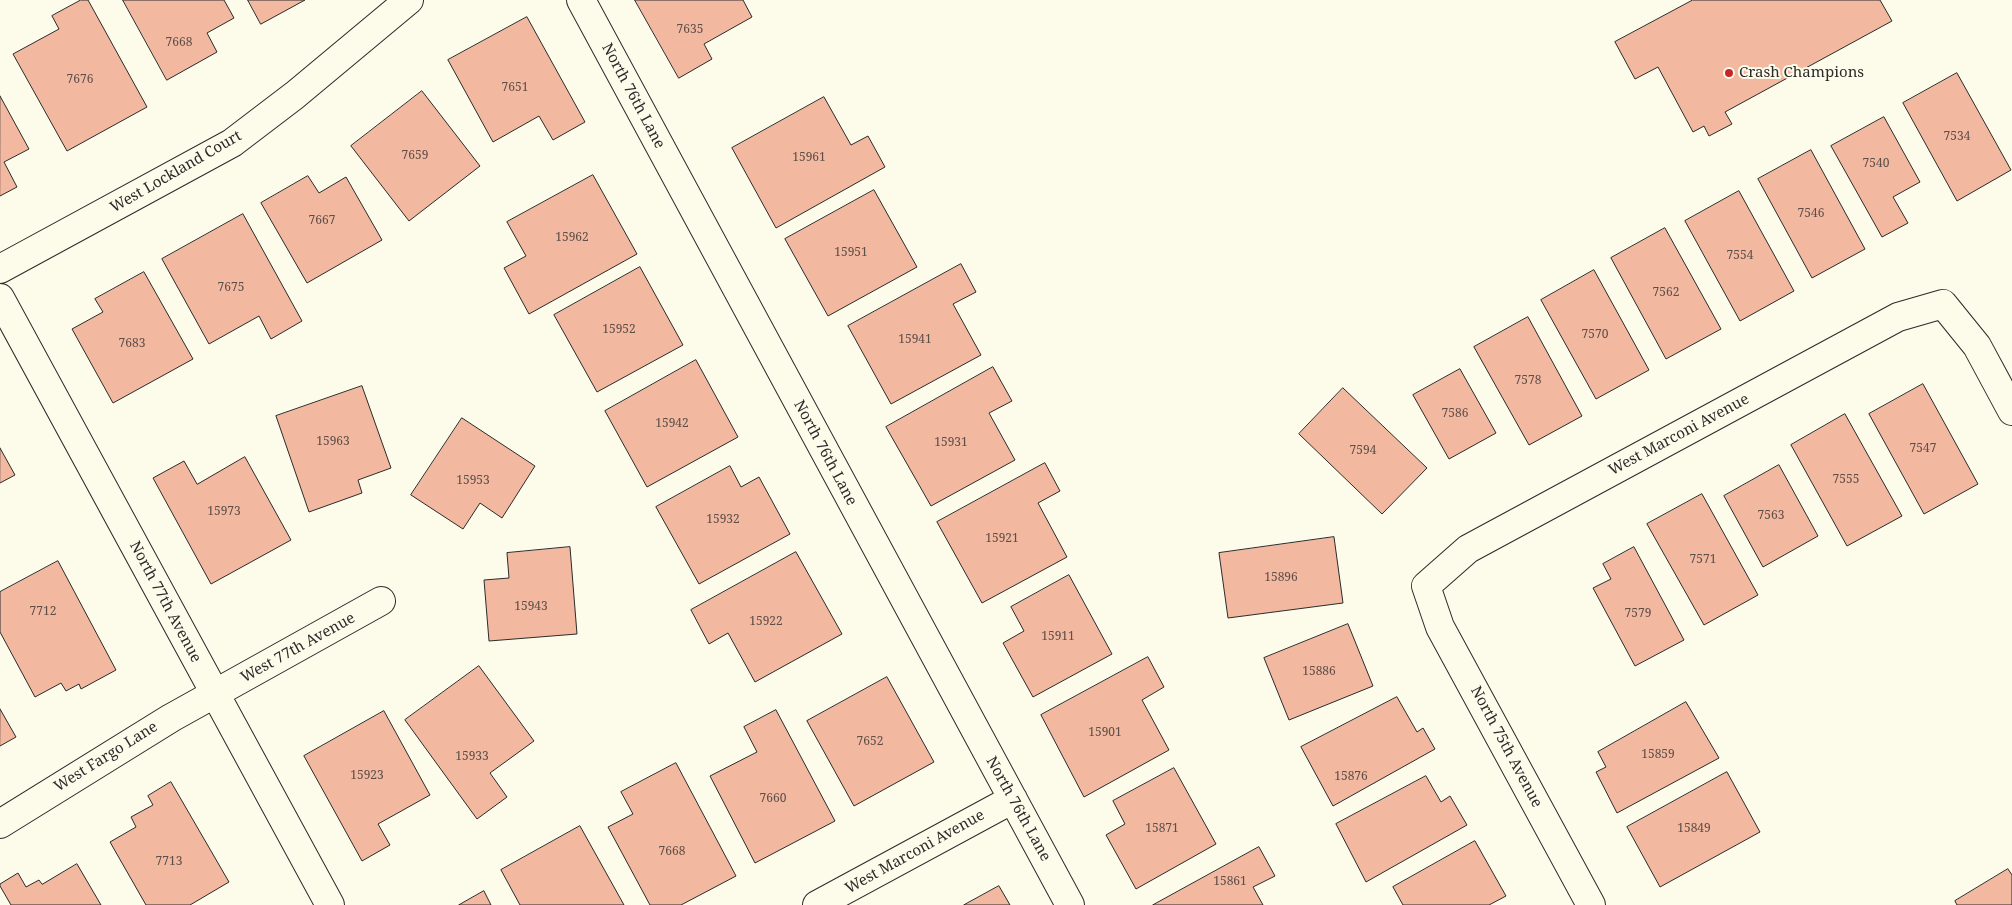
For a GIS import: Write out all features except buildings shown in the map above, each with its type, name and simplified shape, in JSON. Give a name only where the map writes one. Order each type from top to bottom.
[{"type":"street","name":"West Lockland Court","points":[[0,269],[232,143],[295,95],[409,0]]},
{"type":"street","name":"North 76th Lane","points":[[581,0],[1070,905]]},
{"type":"street","name":"North 77th Avenue","points":[[0,298],[330,905]]},
{"type":"street","name":"West Marconi Avenue","points":[[1426,586],[1468,549],[1898,317],[1943,304],[1977,346],[2012,411]]},
{"type":"street","name":"North 75th Avenue","points":[[1426,586],[1440,627],[1591,905]]},
{"type":"street","name":"West 77th Avenue","points":[[215,694],[381,601]]},
{"type":"street","name":"West Fargo Lane","points":[[0,824],[98,762],[215,694]]},
{"type":"street","name":"West Marconi Avenue","points":[[817,905],[1013,799]]},
{"type":"place","name":"Crash Champions","points":[[1729,73]]}]
